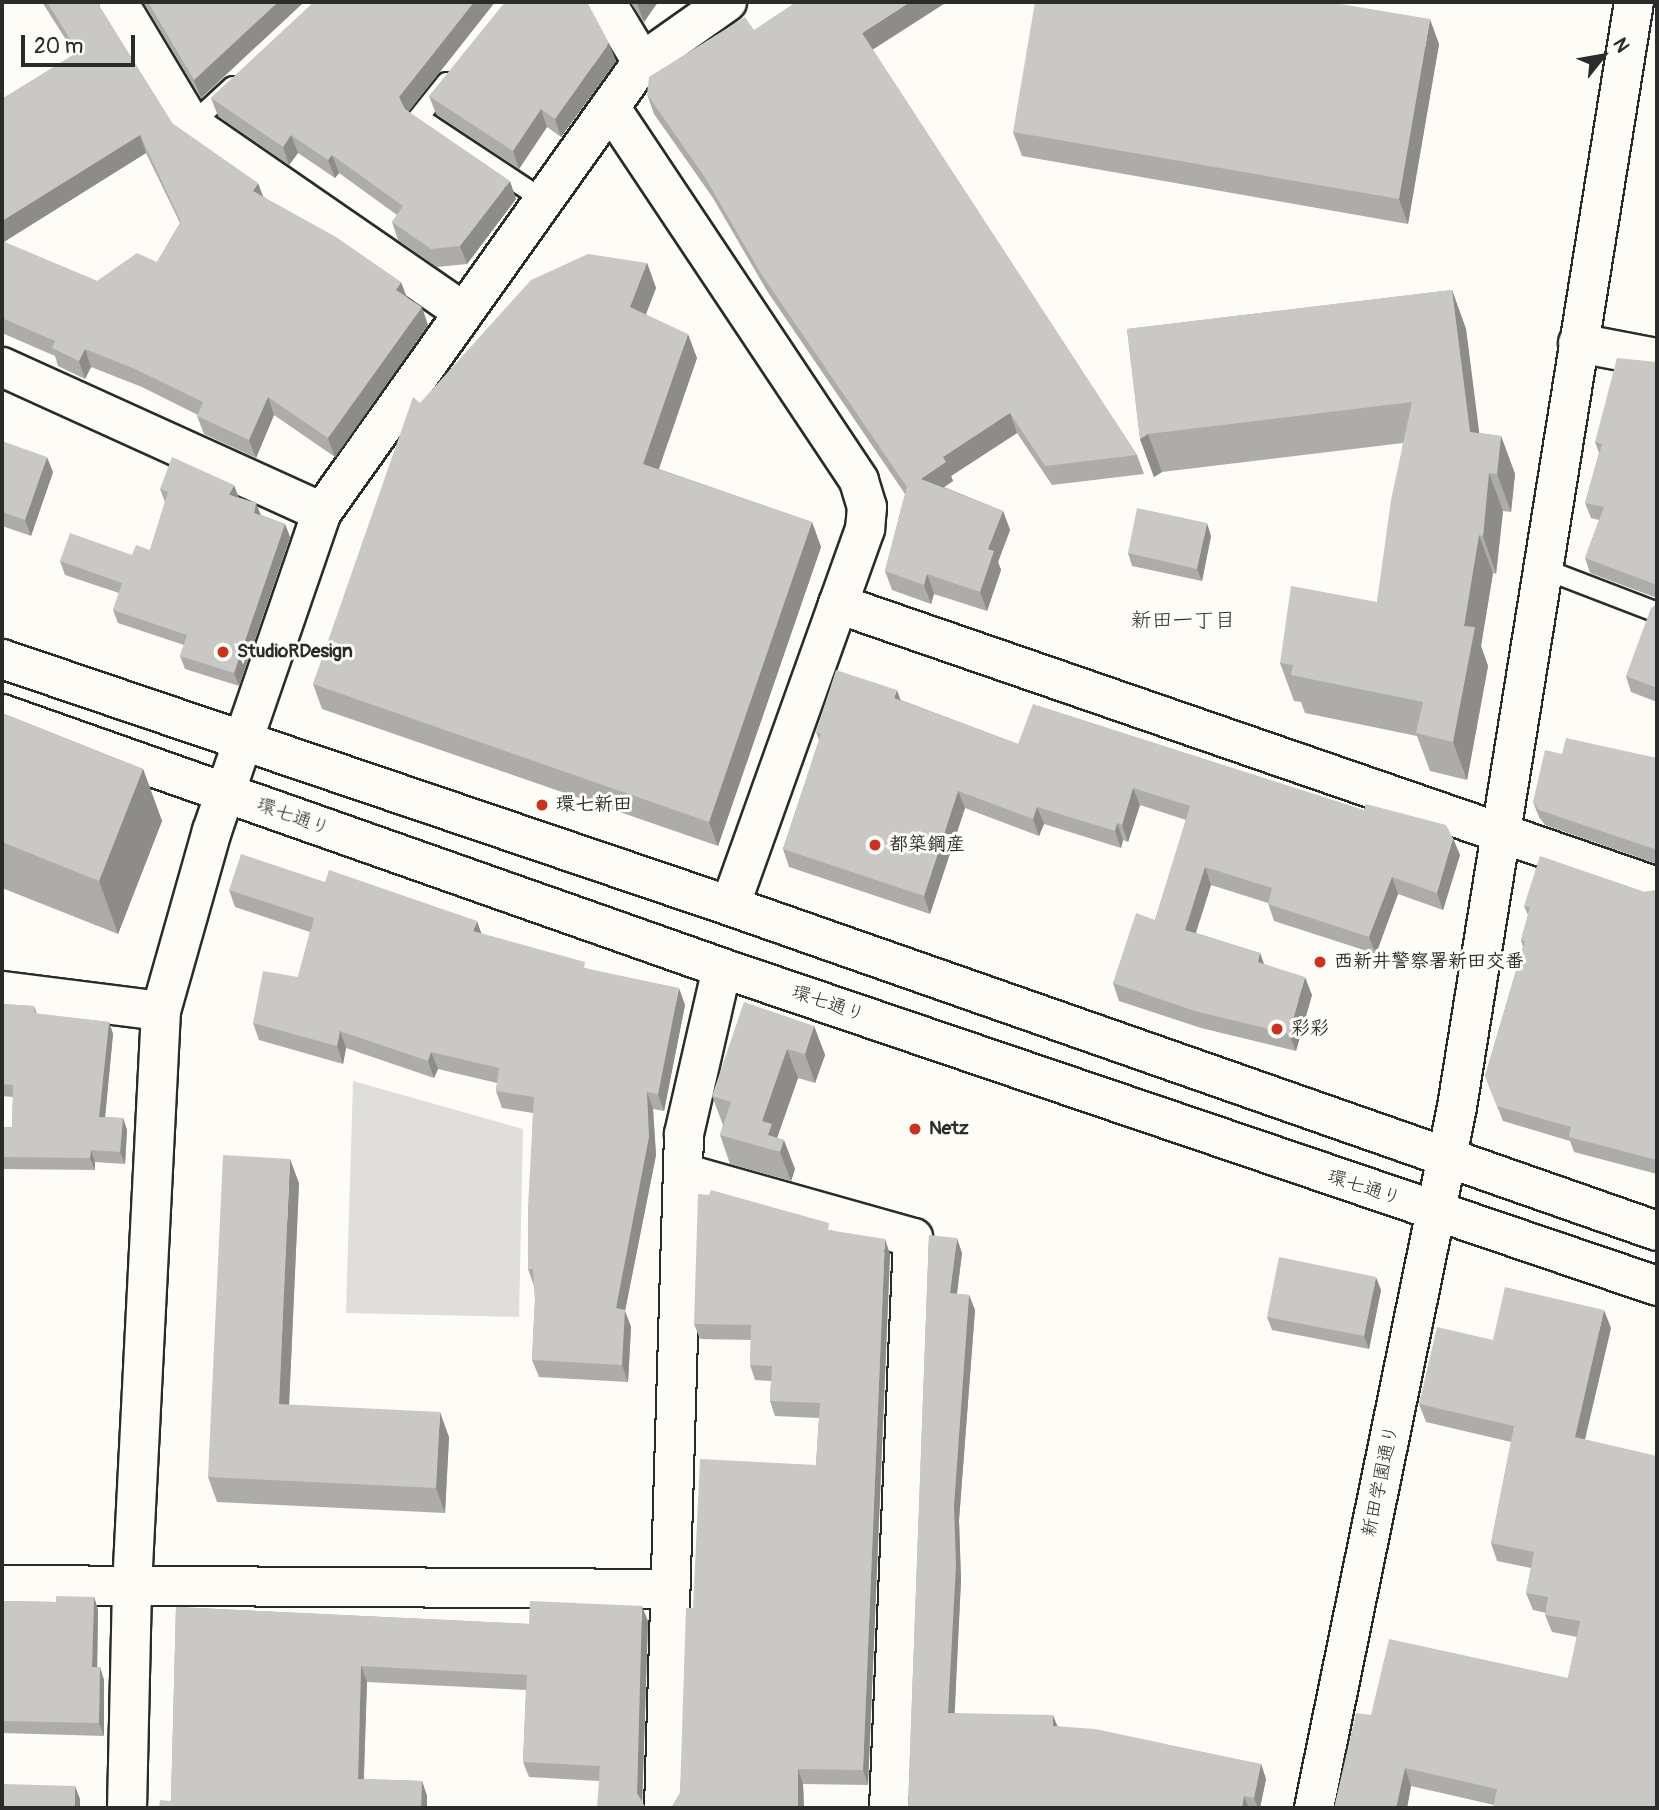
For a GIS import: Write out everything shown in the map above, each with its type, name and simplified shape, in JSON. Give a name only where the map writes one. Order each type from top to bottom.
[{"type":"street","points":[[118,2],[191,124],[464,312]]},
{"type":"street","points":[[606,2],[642,62]]},
{"type":"street","points":[[127,1808],[132,1587],[161,1012],[242,740],[322,512],[642,62],[727,2]]},
{"type":"street","name":"新田学園通り","points":[[1314,1808],[1448,1154],[1503,836],[1578,343],[1634,2]]},
{"type":"street","points":[[610,107],[859,481],[867,507],[865,529],[730,906]]},
{"type":"street","points":[[1578,343],[1657,358]]},
{"type":"street","points":[[2,367],[322,512]]},
{"type":"street","points":[[838,604],[1657,887]]},
{"type":"street","points":[[2,659],[1448,1154],[1657,1231]]},
{"type":"street","name":"環七通り","points":[[2,713],[722,968],[1657,1286]]},
{"type":"street","points":[[664,1808],[686,1174],[684,1134],[722,968]]},
{"type":"street","points":[[2,990],[161,1012]]},
{"type":"street","points":[[686,1174],[913,1238],[889,1808]]},
{"type":"street","points":[[2,1586],[670,1589]]},
{"type":"lane","points":[[458,66],[418,117],[544,201]]},
{"type":"lane","points":[[191,124],[252,67]]},
{"type":"lane","points":[[1545,569],[1657,612]]},
{"type":"shaded area","points":[[353,1081],[523,1129],[519,1317],[346,1313]]},
{"type":"building","points":[[47,2],[97,2],[172,123],[258,183],[253,191],[336,237],[401,282],[396,290],[422,307],[328,438],[268,397],[249,440],[197,416],[203,402],[135,369],[85,349],[79,361],[52,348],[55,341],[2,318],[2,241],[97,281],[137,253],[157,262],[181,222],[140,135],[2,221],[2,99],[78,52]]},
{"type":"building","points":[[148,2],[278,2],[194,80]]},
{"type":"building","points":[[314,2],[474,2],[399,97],[405,109],[510,181],[460,246],[431,249],[392,222],[403,206],[332,155],[328,160],[291,135],[283,147],[211,98]]},
{"type":"building","points":[[505,2],[587,2],[609,43],[555,119],[541,109],[513,151],[429,96]]},
{"type":"building","points":[[796,2],[910,2],[862,33],[1137,455],[1045,466],[1010,413],[943,457],[946,462],[921,479],[1003,511],[988,549],[994,551],[980,592],[927,574],[924,585],[885,571],[907,487],[760,272],[706,179],[647,94],[649,77],[745,17],[754,30]]},
{"type":"building","points":[[1035,2],[1329,2],[1430,19],[1399,199],[1013,132]]},
{"type":"building","points":[[588,254],[647,263],[630,307],[688,334],[643,464],[812,522],[709,822],[313,684],[413,397],[420,403],[531,280]]},
{"type":"building","points":[[1452,290],[1470,432],[1501,436],[1497,474],[1489,473],[1483,536],[1479,535],[1464,626],[1475,627],[1453,742],[1416,733],[1423,702],[1291,675],[1293,665],[1280,663],[1291,586],[1377,602],[1391,500],[1412,402],[1148,434],[1140,439],[1127,329]]},
{"type":"building","points":[[1617,358],[1657,362],[1657,585],[1585,558],[1604,507],[1585,503],[1602,444],[1595,442]]},
{"type":"building","points":[[2,441],[47,457],[25,520],[2,512]]},
{"type":"building","points":[[172,457],[234,485],[229,495],[256,503],[254,513],[285,524],[234,673],[180,656],[187,635],[113,610],[122,583],[60,561],[70,533],[132,555],[136,545],[150,550],[168,492],[160,489]]},
{"type":"building","points":[[1137,508],[1207,523],[1197,569],[1128,553]]},
{"type":"building","points":[[1657,604],[1657,688],[1626,676],[1651,608]]},
{"type":"building","points":[[836,670],[897,690],[894,698],[1018,744],[1033,704],[1364,810],[1366,804],[1446,825],[1453,838],[1437,893],[1392,877],[1369,937],[1268,904],[1272,888],[1205,867],[1185,930],[1260,953],[1258,962],[1305,977],[1289,1034],[1195,1011],[1113,983],[1136,913],[1155,920],[1190,806],[1133,788],[1122,825],[1117,823],[1115,831],[1037,807],[1033,819],[958,791],[924,896],[783,849],[821,734],[816,732]]},
{"type":"building","points":[[2,713],[143,769],[99,881],[2,842]]},
{"type":"building","points":[[1566,738],[1657,758],[1657,850],[1539,810],[1533,802],[1545,750],[1562,754]]},
{"type":"building","points":[[241,854],[325,882],[329,870],[477,921],[473,931],[585,962],[584,968],[679,988],[658,1094],[647,1092],[649,1137],[616,1308],[625,1310],[622,1365],[532,1360],[535,1299],[533,1269],[528,1269],[528,1207],[534,1097],[496,1091],[499,1068],[431,1052],[428,1061],[340,1031],[337,1046],[253,1023],[263,971],[298,977],[314,918],[229,890]]},
{"type":"building","points":[[1540,856],[1645,892],[1657,890],[1657,1160],[1569,1137],[1571,1127],[1497,1106],[1485,1076],[1525,941],[1521,940],[1530,907],[1524,906]]},
{"type":"building","points":[[744,1002],[814,1026],[805,1054],[787,1049],[762,1121],[772,1124],[768,1135],[784,1140],[780,1152],[720,1135],[731,1102],[712,1096]]},
{"type":"building","points":[[2,1004],[34,1006],[34,1013],[109,1022],[99,1117],[123,1118],[120,1152],[91,1150],[90,1158],[2,1157],[2,1127],[12,1127],[13,1085],[2,1084]]},
{"type":"building","points":[[223,1155],[290,1159],[279,1404],[440,1412],[436,1488],[208,1477]]},
{"type":"building","points":[[711,1190],[829,1223],[828,1230],[885,1239],[863,1770],[798,1769],[798,1808],[671,1808],[680,1793],[686,1608],[693,1608],[700,1459],[816,1465],[820,1403],[770,1401],[772,1366],[750,1365],[751,1325],[694,1324],[698,1194],[709,1195]]},
{"type":"building","points":[[929,1235],[957,1238],[950,1293],[969,1295],[954,1505],[956,1565],[948,1713],[1053,1715],[1053,1726],[1095,1729],[1261,1764],[1254,1798],[1244,1796],[1242,1808],[908,1808]]},
{"type":"building","points":[[1279,1257],[1376,1277],[1364,1336],[1267,1317]]},
{"type":"building","points":[[1505,1287],[1604,1310],[1575,1437],[1657,1456],[1657,1808],[1493,1808],[1497,1789],[1405,1768],[1396,1808],[1334,1808],[1356,1713],[1371,1715],[1389,1639],[1568,1678],[1580,1621],[1545,1615],[1548,1597],[1526,1593],[1534,1552],[1491,1543],[1514,1426],[1419,1404],[1437,1327],[1493,1340]]},
{"type":"building","points":[[56,1596],[94,1597],[92,1667],[100,1667],[99,1723],[2,1721],[2,1601],[56,1602]]},
{"type":"building","points":[[530,1601],[642,1606],[637,1793],[646,1808],[597,1808],[600,1766],[523,1762],[527,1675],[361,1666],[358,1779],[422,1781],[421,1808],[159,1808],[160,1800],[171,1801],[176,1607],[529,1624]]},
{"type":"building","points":[[2,1784],[75,1786],[75,1808],[2,1808]]},
{"type":"place","name":"StudioRDesign","points":[[223,652]]},
{"type":"place","name":"環七新田","points":[[542,805]]},
{"type":"place","name":"都築鋼産","points":[[875,845]]},
{"type":"place","name":"西新井警察署新田交番","points":[[1320,962]]},
{"type":"place","name":"彩彩","points":[[1277,1029]]},
{"type":"place","name":"Netz","points":[[915,1129]]},
{"type":"district","name":"新田一丁目","points":[[1183,621]]}]
